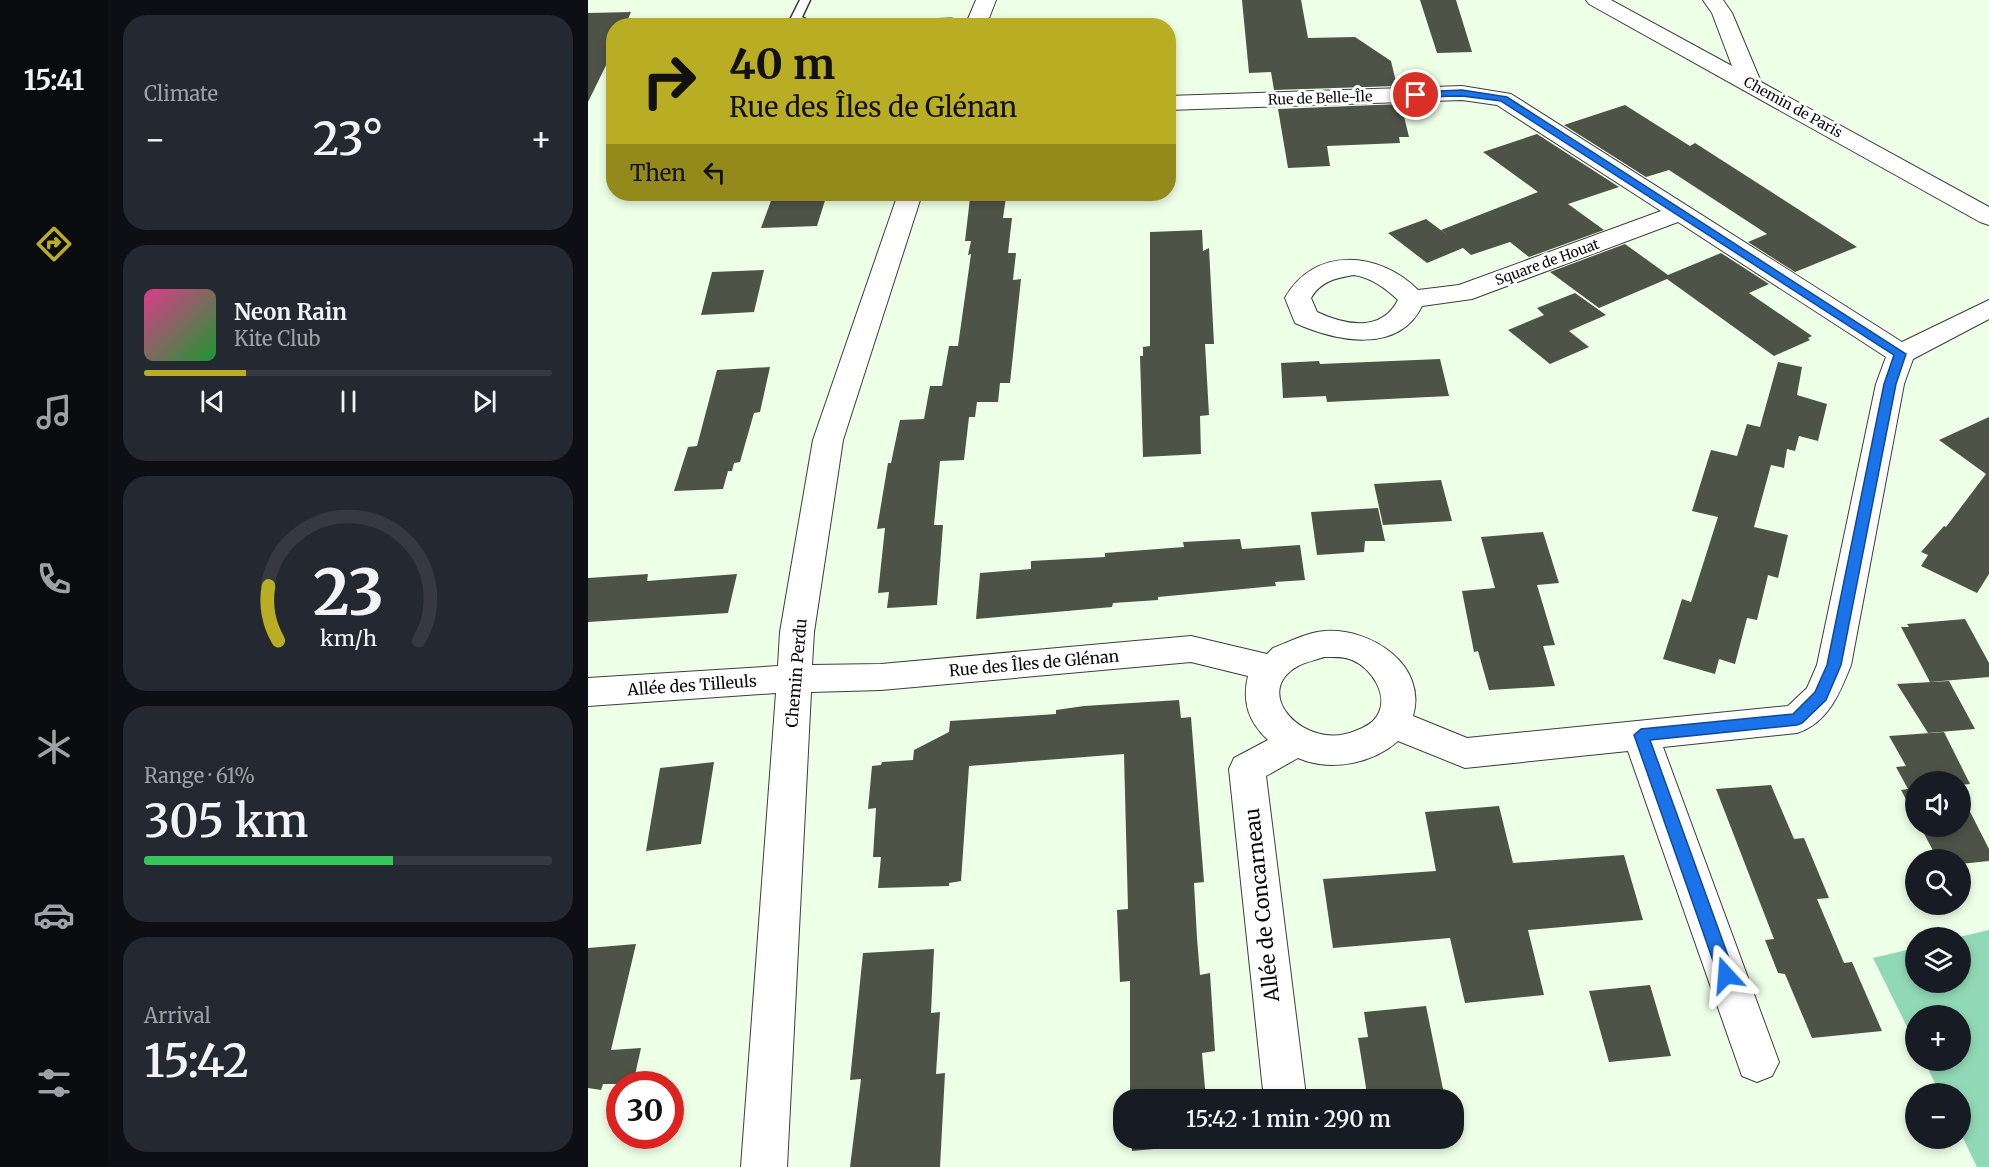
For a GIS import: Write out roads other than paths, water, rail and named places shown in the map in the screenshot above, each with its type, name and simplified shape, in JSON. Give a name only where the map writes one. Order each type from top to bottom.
[{"type":"street","points":[[978,18],[986,0]]},
{"type":"street","name":"Chemin de Paris","points":[[1596,0],[1989,217]]},
{"type":"street","points":[[1713,0],[1722,13],[1750,83]]},
{"type":"street","name":"Rue de Belle-Île","points":[[1176,103],[1462,93],[1503,99],[1901,354]]},
{"type":"street","name":"Chemin Perdu","points":[[764,1167],[798,632],[828,440],[908,201]]},
{"type":"street","name":"Square de Houat","points":[[1412,299],[1463,293],[1679,213]]},
{"type":"street","points":[[1392,723],[1465,753],[1797,719],[1821,696],[1834,665],[1890,384],[1901,354],[1989,308]]},
{"type":"street","points":[[1323,644],[1343,645],[1363,651],[1380,661],[1393,675],[1399,691],[1398,707],[1392,723],[1379,737],[1360,746],[1338,751],[1316,750],[1295,743],[1278,732],[1266,717],[1261,700],[1270,668],[1284,656],[1302,647],[1323,644]]},
{"type":"street","name":"Rue des Îles de Glénan","points":[[795,680],[881,677],[1191,649],[1270,668]]},
{"type":"street","name":"Allée des Tilleuls","points":[[588,692],[747,680],[795,680]]},
{"type":"street","points":[[1641,735],[1757,1062]]},
{"type":"street","name":"Allée de Concarneau","points":[[1283,1089],[1247,769],[1295,743]]},
{"type":"lane","points":[[796,18],[805,0]]}]
